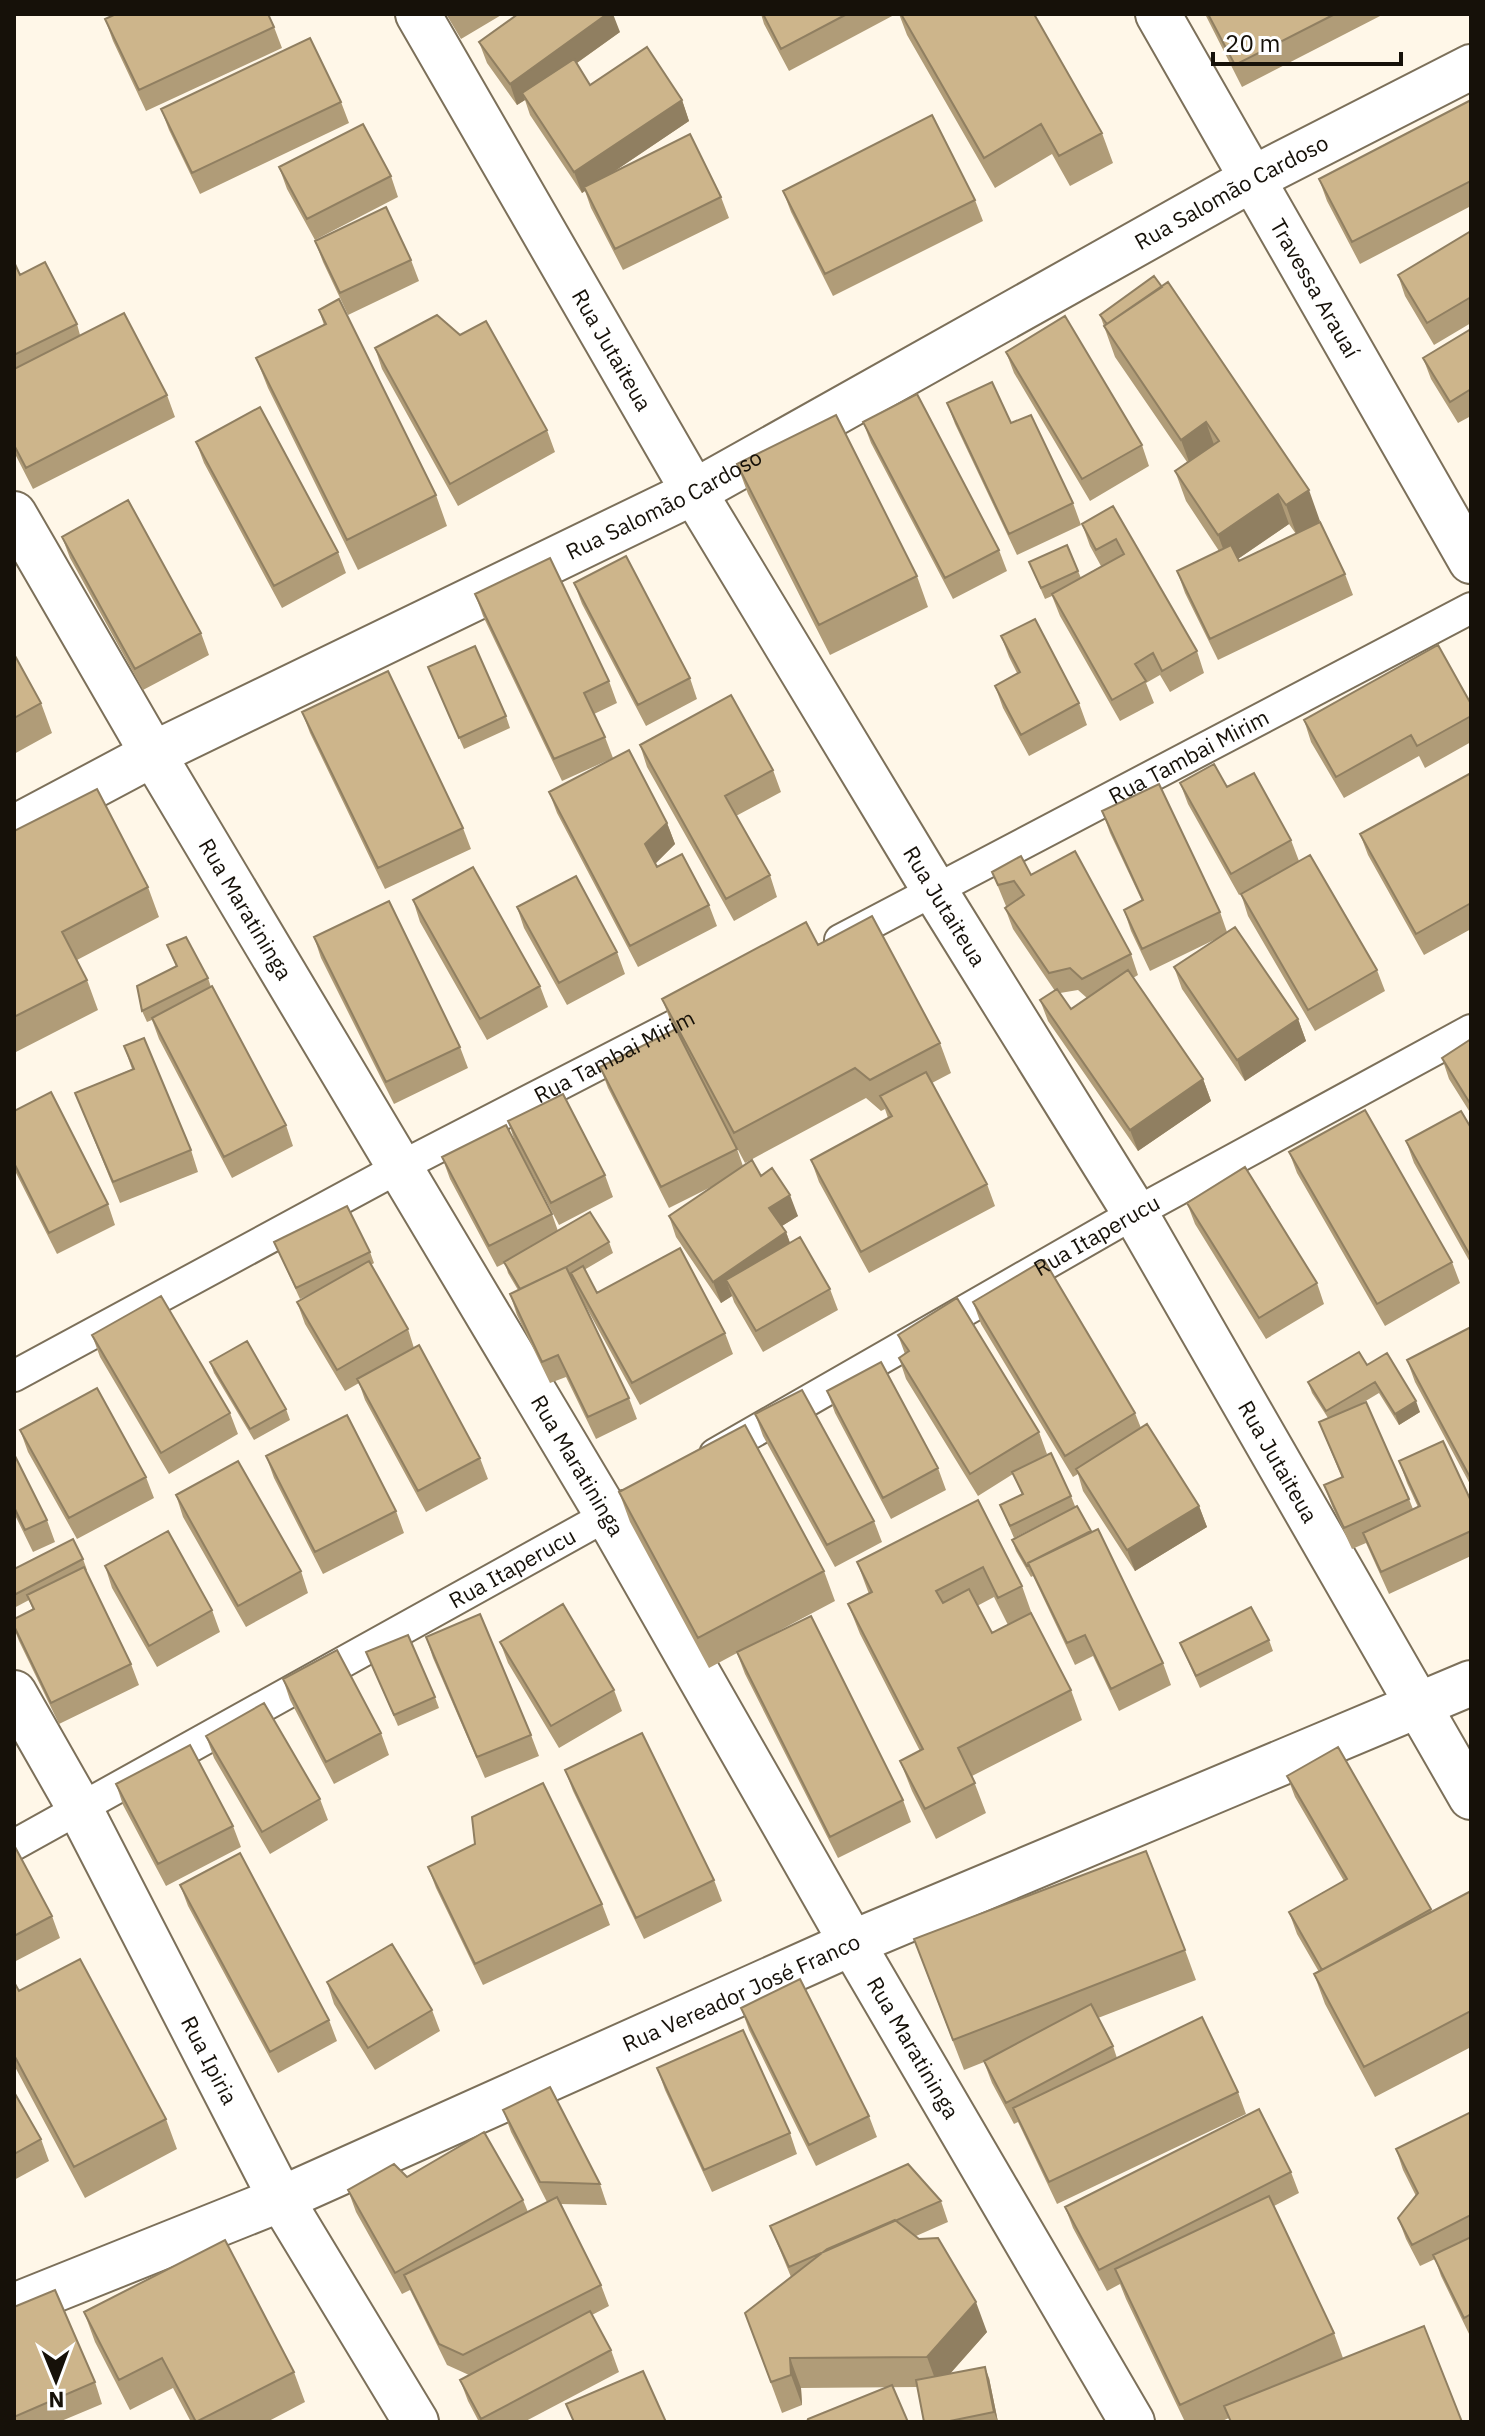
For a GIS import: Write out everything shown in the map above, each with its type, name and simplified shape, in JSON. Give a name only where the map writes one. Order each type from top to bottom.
[{"type":"street","name":"Rua Jutaiteua","points":[[418,14],[694,492],[935,891],[1135,1213],[1471,1797]]},
{"type":"street","name":"Travessa Arauaí","points":[[1158,14],[1471,561]]},
{"type":"street","name":"Rua Salomão Cardoso","points":[[14,828],[153,754],[694,492],[1252,179],[1471,67]]},
{"type":"street","name":"Rua Maratininga","points":[[14,514],[153,754],[608,1516],[852,1943],[1132,2422]]},
{"type":"street","name":"Rua Vereador José Franco","points":[[14,2306],[281,2199],[852,1943],[1471,1683]]},
{"type":"street","name":"Rua Ipiria","points":[[14,1693],[79,1807],[281,2199],[416,2422]]},
{"type":"lane","name":"Rua Tambai Mirim","points":[[822,949],[1471,608]]},
{"type":"lane","name":"Rua Tambai Mirim","points":[[14,1376],[400,1167],[737,993]]},
{"type":"lane","name":"Rua Itaperucu","points":[[689,1469],[1135,1213],[1471,1030]]},
{"type":"lane","name":"Rua Itaperucu","points":[[14,1845],[649,1492]]},
{"type":"building","points":[[116,14],[268,14],[274,27],[139,90],[105,19]]},
{"type":"building","points":[[518,14],[607,14],[510,84],[479,42]]},
{"type":"building","points":[[763,14],[847,14],[781,49]]},
{"type":"building","points":[[901,14],[1034,14],[1102,133],[1059,156],[1041,124],[984,158]]},
{"type":"building","points":[[1208,14],[1335,14],[1235,65]]},
{"type":"building","points":[[310,38],[341,102],[192,173],[161,109]]},
{"type":"building","points":[[647,47],[682,100],[574,172],[522,93],[574,59],[590,85]]},
{"type":"building","points":[[1471,100],[1471,181],[1352,242],[1319,179]]},
{"type":"building","points":[[932,115],[975,200],[825,274],[783,191]]},
{"type":"building","points":[[363,124],[391,176],[307,219],[279,167]]},
{"type":"building","points":[[690,134],[721,197],[615,249],[584,187]]},
{"type":"building","points":[[386,207],[411,260],[340,293],[315,241]]},
{"type":"building","points":[[1471,231],[1471,297],[1427,323],[1398,275]]},
{"type":"building","points":[[14,262],[20,275],[45,262],[77,324],[14,355]]},
{"type":"building","points":[[1154,276],[1162,287],[1107,324],[1100,315]]},
{"type":"building","points":[[1168,282],[1309,490],[1286,505],[1278,494],[1218,535],[1175,471],[1219,441],[1206,422],[1181,440],[1104,326]]},
{"type":"building","points":[[339,299],[436,495],[347,540],[256,358],[326,324],[319,310]]},
{"type":"building","points":[[124,313],[167,395],[26,468],[14,445],[14,369]]},
{"type":"building","points":[[437,315],[460,335],[486,321],[547,430],[450,484],[375,348]]},
{"type":"building","points":[[1065,316],[1142,445],[1082,479],[1006,352]]},
{"type":"building","points":[[1471,329],[1471,389],[1450,402],[1423,358]]},
{"type":"building","points":[[992,382],[1011,423],[1031,415],[1073,503],[1009,534],[947,403]]},
{"type":"building","points":[[917,394],[999,550],[945,578],[863,422]]},
{"type":"building","points":[[260,407],[338,552],[274,586],[196,442]]},
{"type":"building","points":[[836,415],[917,576],[819,625],[737,464]]},
{"type":"building","points":[[128,500],[201,633],[135,669],[62,537]]},
{"type":"building","points":[[1113,506],[1197,651],[1162,671],[1153,653],[1135,664],[1146,681],[1112,700],[1052,594],[1124,554],[1116,539],[1096,550],[1082,524]]},
{"type":"building","points":[[1320,522],[1345,574],[1210,639],[1177,571],[1231,545],[1239,561]]},
{"type":"building","points":[[1067,545],[1078,571],[1041,588],[1029,562]]},
{"type":"building","points":[[626,556],[690,678],[638,705],[574,583]]},
{"type":"building","points":[[550,558],[609,681],[584,693],[605,737],[554,759],[475,594]]},
{"type":"building","points":[[1035,619],[1079,703],[1021,735],[995,686],[1020,672],[1001,636]]},
{"type":"building","points":[[1438,645],[1471,704],[1471,716],[1417,746],[1411,735],[1336,777],[1304,720]]},
{"type":"building","points":[[475,646],[506,716],[459,738],[428,667]]},
{"type":"building","points":[[14,654],[41,703],[14,718]]},
{"type":"building","points":[[388,671],[463,828],[378,868],[302,712]]},
{"type":"building","points":[[731,695],[773,770],[725,796],[770,875],[726,899],[640,745]]},
{"type":"building","points":[[629,750],[667,823],[645,844],[657,867],[682,854],[709,905],[630,946],[549,792]]},
{"type":"building","points":[[1214,764],[1227,787],[1254,773],[1291,840],[1231,874],[1180,783]]},
{"type":"building","points":[[1471,773],[1471,903],[1416,934],[1360,834]]},
{"type":"building","points":[[1159,784],[1220,912],[1142,949],[1124,910],[1143,900],[1102,811]]},
{"type":"building","points":[[97,789],[148,887],[62,932],[87,980],[14,1017],[14,831]]},
{"type":"building","points":[[1075,851],[1131,954],[1082,979],[1070,968],[1049,973],[1005,908],[1024,895],[1014,881],[998,885],[992,872],[1021,856],[1031,875]]},
{"type":"building","points":[[1310,855],[1377,970],[1308,1010],[1241,894]]},
{"type":"building","points":[[473,867],[540,986],[480,1019],[413,900]]},
{"type":"building","points":[[576,876],[617,952],[559,983],[517,907]]},
{"type":"building","points":[[389,901],[460,1047],[386,1082],[314,937]]},
{"type":"building","points":[[872,916],[940,1043],[870,1080],[855,1068],[734,1133],[662,999],[806,922],[818,945]]},
{"type":"building","points":[[1235,927],[1298,1019],[1237,1060],[1174,967]]},
{"type":"building","points":[[186,937],[208,978],[142,1011],[137,986],[177,966],[167,945]]},
{"type":"building","points":[[1128,970],[1203,1079],[1130,1130],[1040,1000],[1057,989],[1071,1009]]},
{"type":"building","points":[[212,986],[286,1125],[224,1157],[152,1018]]},
{"type":"building","points":[[676,1029],[737,1149],[661,1187],[600,1067]]},
{"type":"building","points":[[144,1038],[191,1150],[113,1182],[75,1093],[134,1069],[124,1046]]},
{"type":"building","points":[[1471,1039],[1471,1105],[1442,1058]]},
{"type":"building","points":[[926,1072],[987,1184],[861,1252],[811,1160],[892,1116],[880,1096]]},
{"type":"building","points":[[51,1092],[108,1204],[49,1233],[14,1163],[14,1111]]},
{"type":"building","points":[[563,1094],[605,1175],[551,1203],[508,1121]]},
{"type":"building","points":[[1365,1110],[1452,1262],[1377,1304],[1289,1152]]},
{"type":"building","points":[[1461,1111],[1471,1128],[1471,1257],[1406,1141]]},
{"type":"building","points":[[506,1125],[552,1214],[489,1246],[442,1157]]},
{"type":"building","points":[[752,1160],[761,1176],[772,1168],[790,1195],[769,1208],[786,1232],[713,1282],[669,1216]]},
{"type":"building","points":[[1245,1167],[1317,1283],[1259,1318],[1187,1203]]},
{"type":"building","points":[[347,1206],[370,1252],[296,1288],[274,1242]]},
{"type":"building","points":[[590,1212],[609,1242],[520,1289],[504,1262]]},
{"type":"building","points":[[800,1237],[830,1289],[756,1331],[726,1280]]},
{"type":"building","points":[[680,1248],[725,1333],[632,1383],[571,1273],[583,1266],[597,1293]]},
{"type":"building","points":[[1044,1260],[1135,1413],[1065,1456],[973,1302]]},
{"type":"building","points":[[369,1261],[408,1329],[337,1370],[297,1302]]},
{"type":"building","points":[[566,1267],[629,1398],[588,1417],[558,1355],[542,1362],[510,1294]]},
{"type":"building","points":[[161,1296],[230,1413],[161,1453],[92,1335]]},
{"type":"building","points":[[957,1298],[1039,1432],[970,1474],[899,1358],[909,1351],[898,1335]]},
{"type":"building","points":[[1471,1327],[1471,1479],[1407,1360]]},
{"type":"building","points":[[247,1341],[286,1409],[250,1429],[210,1362]]},
{"type":"building","points":[[419,1345],[480,1458],[418,1491],[357,1379]]},
{"type":"building","points":[[1359,1352],[1367,1365],[1387,1353],[1416,1401],[1395,1414],[1375,1382],[1326,1411],[1308,1382]]},
{"type":"building","points":[[881,1362],[938,1468],[883,1498],[827,1391]]},
{"type":"building","points":[[97,1388],[146,1477],[69,1518],[20,1430]]},
{"type":"building","points":[[802,1390],[874,1521],[827,1545],[755,1414]]},
{"type":"building","points":[[1366,1402],[1409,1499],[1344,1528],[1324,1485],[1343,1477],[1319,1422]]},
{"type":"building","points":[[347,1415],[396,1511],[315,1552],[266,1456]]},
{"type":"building","points":[[1147,1424],[1199,1506],[1127,1550],[1076,1469]]},
{"type":"building","points":[[745,1425],[824,1571],[698,1638],[619,1492]]},
{"type":"building","points":[[1443,1441],[1471,1501],[1471,1531],[1381,1572],[1363,1533],[1420,1506],[1399,1461]]},
{"type":"building","points":[[1051,1453],[1071,1496],[1010,1526],[1000,1505],[1023,1494],[1012,1472]]},
{"type":"building","points":[[14,1454],[47,1520],[25,1530],[14,1507]]},
{"type":"building","points":[[238,1461],[301,1571],[238,1606],[176,1495]]},
{"type":"building","points":[[978,1500],[1022,1586],[998,1598],[983,1567],[936,1591],[943,1603],[969,1589],[992,1633],[1031,1613],[1071,1690],[958,1748],[975,1783],[925,1809],[900,1761],[923,1749],[848,1604],[872,1592],[857,1562]]},
{"type":"building","points":[[1077,1506],[1091,1531],[1027,1566],[1012,1540]]},
{"type":"building","points":[[1098,1529],[1163,1663],[1111,1689],[1085,1635],[1067,1643],[1028,1563]]},
{"type":"building","points":[[168,1531],[212,1610],[149,1646],[105,1566]]},
{"type":"building","points":[[73,1539],[83,1559],[14,1595],[14,1569]]},
{"type":"building","points":[[84,1567],[131,1664],[51,1703],[14,1626],[14,1619],[34,1609],[27,1595]]},
{"type":"building","points":[[563,1604],[614,1690],[551,1726],[500,1642]]},
{"type":"building","points":[[1251,1607],[1269,1640],[1196,1676],[1180,1643]]},
{"type":"building","points":[[480,1614],[531,1735],[477,1757],[426,1637]]},
{"type":"building","points":[[811,1616],[903,1800],[830,1837],[737,1652]]},
{"type":"building","points":[[408,1635],[435,1697],[394,1715],[366,1652]]},
{"type":"building","points":[[337,1650],[381,1733],[326,1762],[283,1679]]},
{"type":"building","points":[[264,1703],[320,1799],[262,1832],[206,1736]]},
{"type":"building","points":[[642,1733],[714,1880],[636,1918],[565,1770]]},
{"type":"building","points":[[190,1745],[233,1826],[158,1864],[116,1784]]},
{"type":"building","points":[[1338,1747],[1431,1909],[1322,1970],[1289,1912],[1347,1879],[1287,1776]]},
{"type":"building","points":[[543,1783],[602,1904],[475,1964],[428,1867],[475,1844],[472,1817]]},
{"type":"building","points":[[14,1845],[52,1916],[14,1936]]},
{"type":"building","points":[[1146,1851],[1185,1950],[953,2040],[914,1939]]},
{"type":"building","points":[[240,1853],[329,2020],[270,2052],[180,1885]]},
{"type":"building","points":[[1471,1891],[1471,2011],[1364,2067],[1314,1974]]},
{"type":"building","points":[[392,1944],[432,2010],[368,2048],[327,1982]]},
{"type":"building","points":[[80,1959],[166,2119],[74,2167],[14,2055],[14,1982],[19,1991]]},
{"type":"building","points":[[800,1979],[869,2116],[809,2145],[741,2008]]},
{"type":"building","points":[[1091,2004],[1113,2046],[1006,2103],[984,2061]]},
{"type":"building","points":[[1202,2017],[1238,2092],[1049,2182],[1013,2108]]},
{"type":"building","points":[[743,2030],[790,2133],[704,2170],[657,2068]]},
{"type":"building","points":[[550,2087],[600,2184],[540,2182],[503,2110]]},
{"type":"building","points":[[14,2092],[41,2139],[14,2154]]},
{"type":"building","points":[[1259,2109],[1291,2172],[1099,2270],[1065,2207]]},
{"type":"building","points":[[1471,2112],[1471,2215],[1412,2245],[1398,2218],[1418,2193],[1396,2149]]},
{"type":"building","points":[[484,2132],[523,2200],[395,2273],[348,2190],[394,2164],[407,2177]]},
{"type":"building","points":[[908,2164],[941,2201],[789,2267],[770,2226]]},
{"type":"building","points":[[1269,2196],[1334,2333],[1180,2405],[1115,2269]]},
{"type":"building","points":[[557,2197],[601,2285],[463,2355],[439,2344],[404,2275]]},
{"type":"building","points":[[895,2220],[919,2239],[938,2238],[976,2302],[927,2357],[790,2358],[791,2375],[771,2382],[745,2313],[827,2249]]},
{"type":"building","points":[[1471,2237],[1471,2314],[1464,2318],[1433,2255]]},
{"type":"building","points":[[225,2240],[294,2372],[196,2422],[162,2358],[119,2380],[84,2312]]},
{"type":"building","points":[[55,2290],[95,2382],[14,2417],[14,2307]]},
{"type":"building","points":[[590,2311],[611,2350],[481,2419],[460,2380]]},
{"type":"building","points":[[1424,2326],[1462,2422],[1231,2422],[1224,2406]]},
{"type":"building","points":[[985,2367],[994,2412],[945,2422],[924,2422],[916,2380]]},
{"type":"building","points":[[643,2371],[666,2422],[574,2422],[566,2404]]},
{"type":"building","points":[[892,2385],[908,2422],[807,2422],[808,2419]]}]
